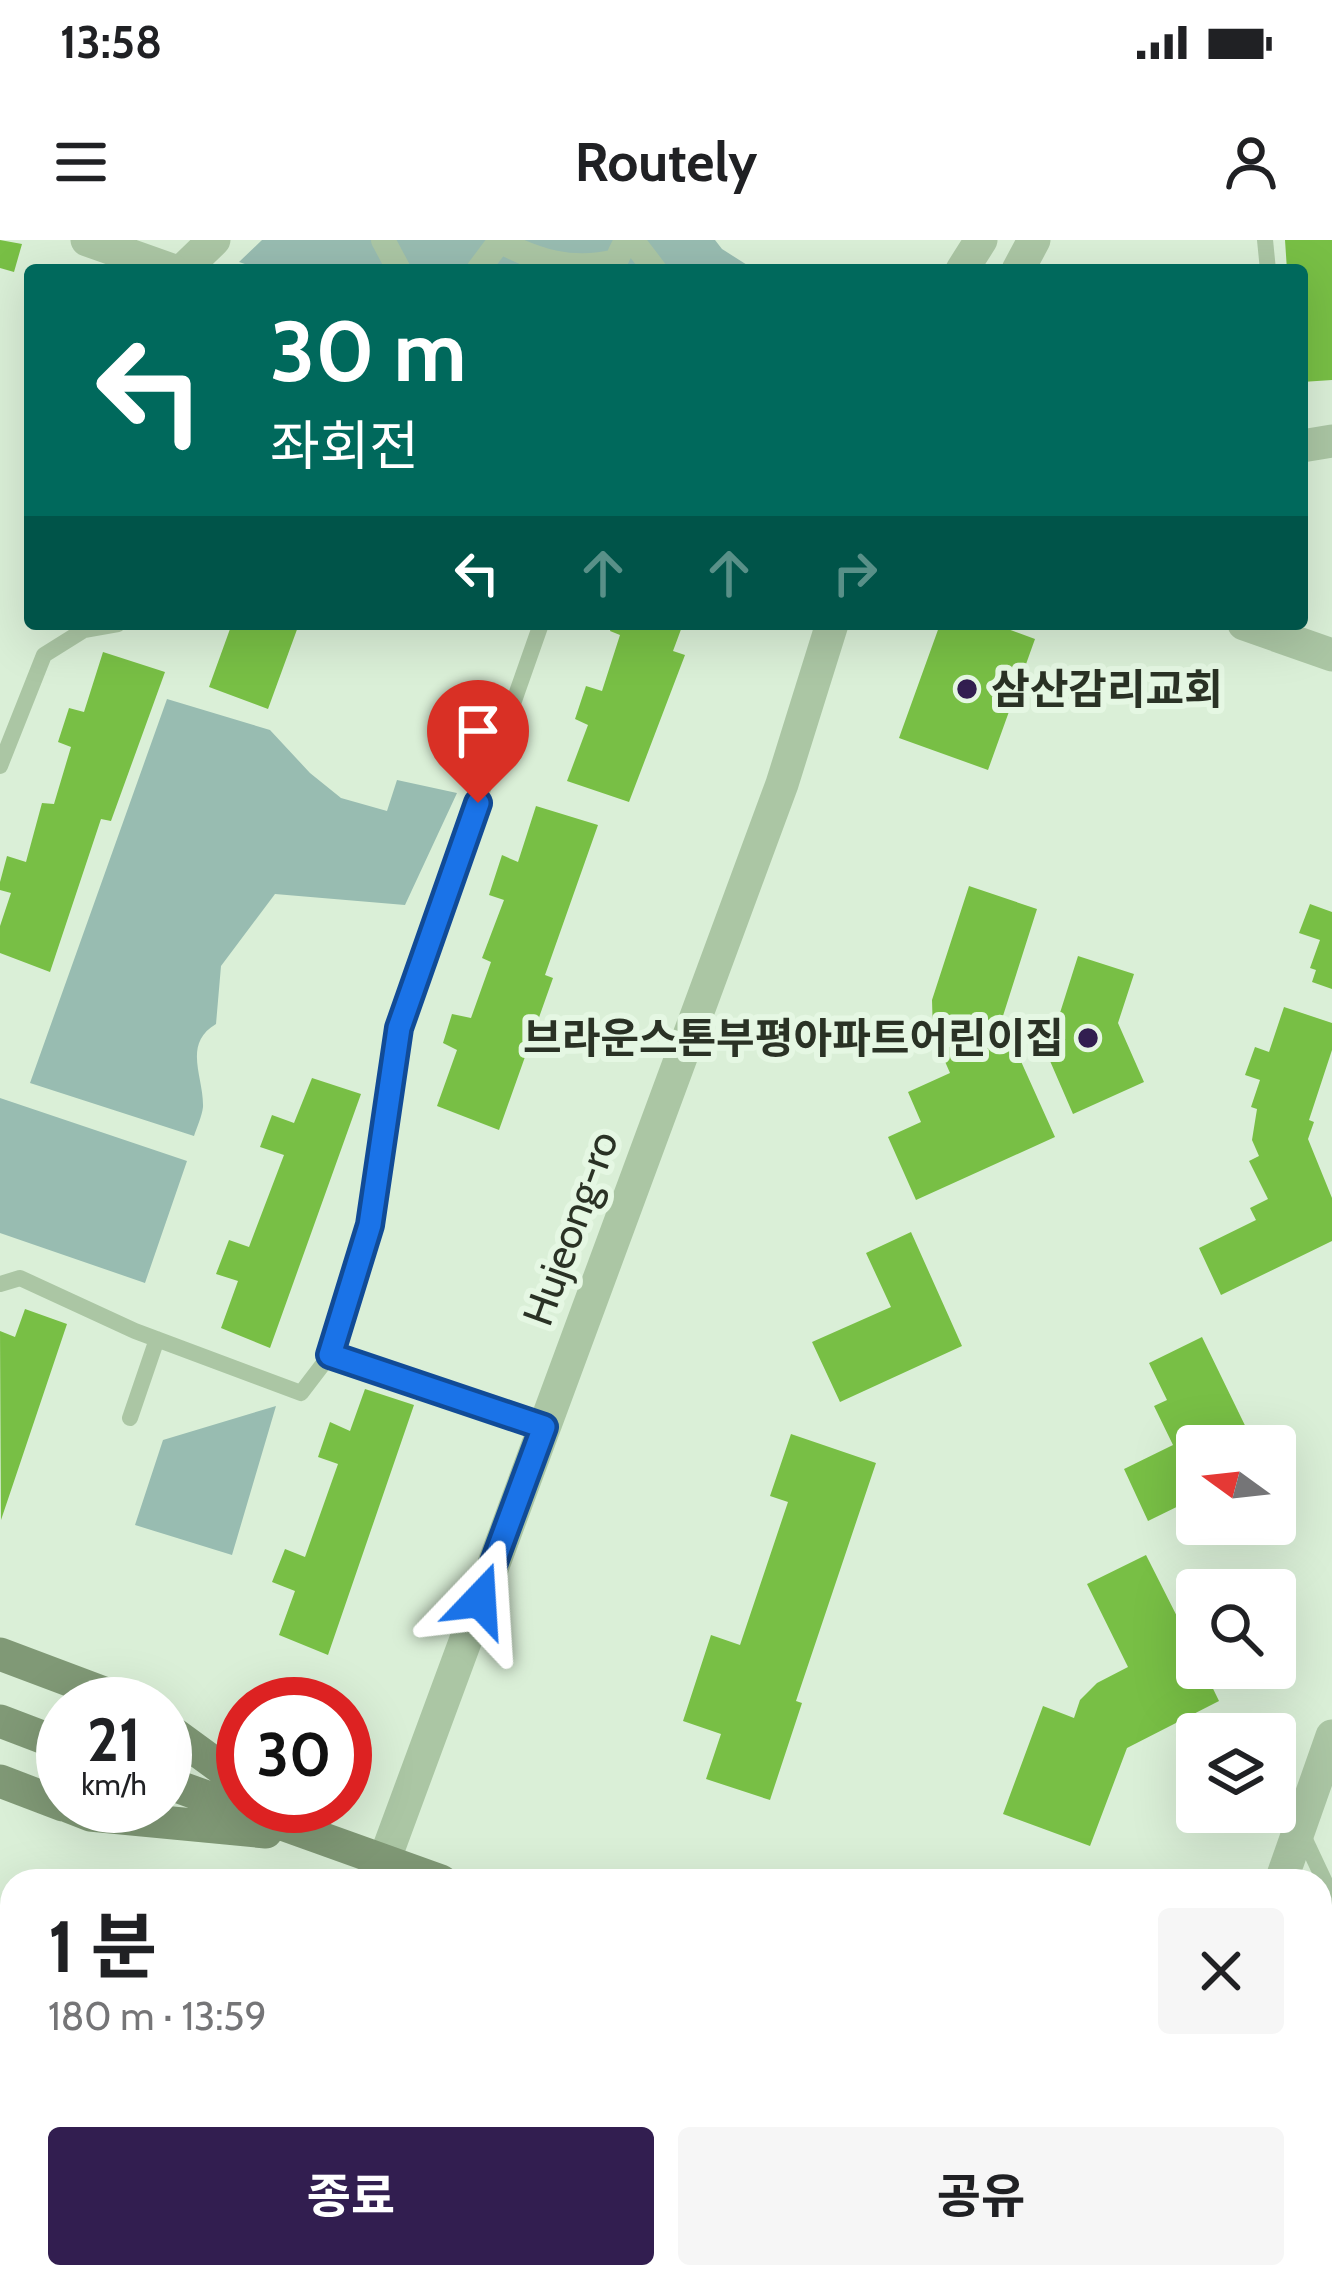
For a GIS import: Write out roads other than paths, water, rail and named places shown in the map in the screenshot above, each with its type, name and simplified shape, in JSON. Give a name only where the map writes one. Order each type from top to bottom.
[{"type":"main road","points":[[0,1654],[61,1677]]},
{"type":"main road","points":[[0,1721],[36,1735]]},
{"type":"main road","points":[[0,1781],[36,1794]]},
{"type":"main road","points":[[192,1792],[407,1869]]},
{"type":"main road","points":[[192,1824],[316,1836]]},
{"type":"main road","points":[[312,1833],[316,1836]]},
{"type":"street","points":[[87,240],[155,264]]},
{"type":"street","points":[[189,264],[214,240]]},
{"type":"street","points":[[601,264],[616,261],[629,240],[650,264]]},
{"type":"street","points":[[499,241],[549,264]]},
{"type":"street","name":"Hujeong-ro","points":[[384,1861],[782,784],[830,630]]},
{"type":"street","points":[[1261,630],[1332,655]]},
{"type":"street","points":[[1285,1869],[1332,1736]]},
{"type":"lane","points":[[0,766],[44,655],[84,630]]},
{"type":"lane","points":[[0,1284],[20,1278],[157,1339],[302,1394],[330,1355],[370,1225],[399,1028],[540,630]]},
{"type":"lane","points":[[130,1418],[157,1339]]},
{"type":"lane","points":[[330,1355],[544,1427]]},
{"type":"lane","points":[[1300,1828],[1319,1869]]},
{"type":"place","name":"삼산감리교회","points":[[967,689]]},
{"type":"place","name":"브라운스톤부평아파트어린이집","points":[[1088,1038]]}]
